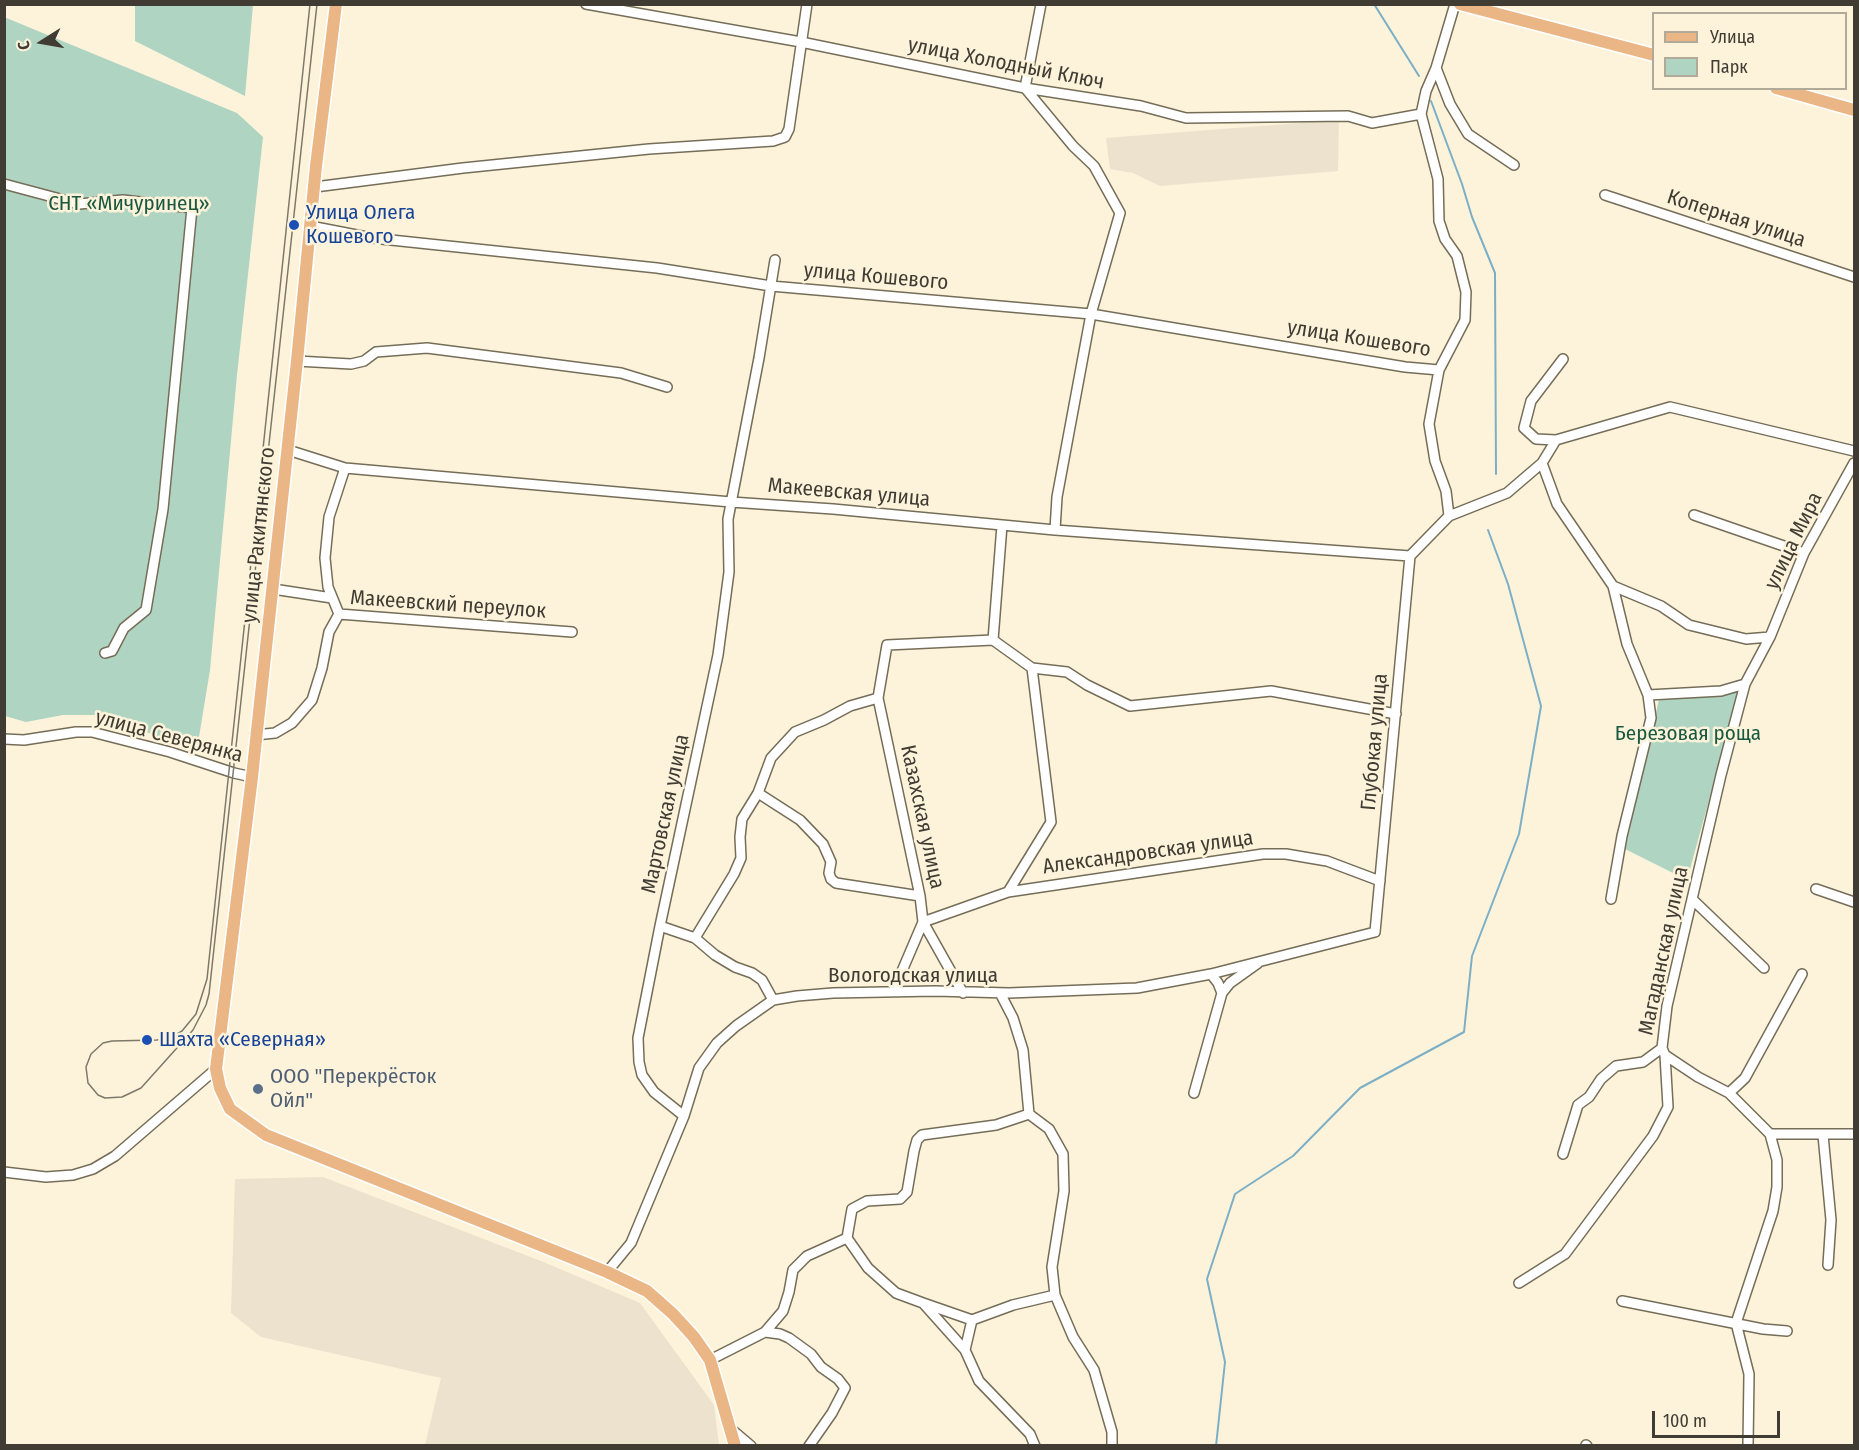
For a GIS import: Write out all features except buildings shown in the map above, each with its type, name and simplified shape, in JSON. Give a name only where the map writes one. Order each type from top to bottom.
[{"type":"main road","name":"улица Ракитянского","points":[[216,1070],[252,777],[310,226],[336,4]]},
{"type":"main road","points":[[1460,4],[1652,54]]},
{"type":"main road","points":[[1783,90],[1854,110]]},
{"type":"main road","points":[[216,1070],[223,1097],[230,1109],[266,1135],[607,1272],[647,1291],[673,1314],[694,1337],[710,1360],[735,1446]]},
{"type":"street","name":"улица Холодный Ключ","points":[[586,4],[801,42],[1025,88],[1141,106],[1186,118],[1348,116],[1372,123],[1421,114]]},
{"type":"street","points":[[315,187],[463,168],[649,149],[774,141],[785,138],[789,129],[807,4]]},
{"type":"street","points":[[1041,4],[1025,88],[1073,146],[1094,166],[1120,213],[1090,314],[1057,497],[1054,530]]},
{"type":"street","points":[[1449,516],[1446,491],[1434,461],[1429,424],[1439,370],[1465,320],[1466,292],[1457,256],[1445,239],[1439,221],[1438,179],[1421,114],[1426,91],[1436,68],[1455,4]]},
{"type":"street","points":[[1436,68],[1450,104],[1468,134],[1514,165]]},
{"type":"street","points":[[4,184],[79,204],[123,200],[192,208],[163,509],[146,610],[124,628],[112,651],[105,653]]},
{"type":"street","name":"Коперная улица","points":[[1605,195],[1854,277]]},
{"type":"street","name":"улица Кошевого","points":[[310,226],[372,238],[657,268],[771,286],[1090,314],[1232,336],[1405,367],[1439,370]]},
{"type":"street","name":"Мартовская улица","points":[[684,1116],[654,1092],[642,1075],[638,1038],[718,655],[729,572],[728,519],[775,260]]},
{"type":"street","points":[[297,361],[351,364],[364,361],[376,352],[428,348],[621,372],[667,387]]},
{"type":"street","points":[[1563,359],[1531,401],[1524,428],[1536,438],[1556,440],[1670,407],[1854,451]]},
{"type":"street","points":[[1410,556],[1449,516],[1507,493],[1542,464],[1556,440]]},
{"type":"street","name":"Макеевская улица","points":[[288,450],[345,468],[731,502],[833,508],[1054,530],[1410,556]]},
{"type":"street","name":"улица Мира","points":[[1770,637],[1804,553],[1854,463]]},
{"type":"street","points":[[1542,464],[1557,504],[1613,586],[1627,644],[1648,695],[1651,718],[1622,836],[1611,898]]},
{"type":"street","points":[[339,614],[328,587],[325,558],[329,517],[345,468]]},
{"type":"street","points":[[1694,514],[1804,553]]},
{"type":"street","points":[[1002,525],[993,640],[1032,668],[1067,672],[1087,685],[1130,706],[1271,691],[1396,714]]},
{"type":"street","name":"Глубокая улица","points":[[1375,932],[1410,556]]},
{"type":"street","points":[[1613,586],[1661,606],[1689,625],[1746,639],[1770,637]]},
{"type":"street","points":[[273,589],[332,598]]},
{"type":"street","name":"Макеевский переулок","points":[[255,735],[274,733],[292,723],[312,700],[322,668],[329,632],[339,614],[572,632]]},
{"type":"street","name":"Магаданская улица","points":[[1770,637],[1745,684],[1667,1006],[1664,1052],[1698,1077],[1729,1093],[1770,1134]]},
{"type":"street","name":"Казахская улица","points":[[893,992],[923,922],[921,896],[878,698],[887,645],[993,640]]},
{"type":"street","points":[[1008,892],[1051,822],[1032,668]]},
{"type":"street","points":[[1648,695],[1721,691],[1745,684]]},
{"type":"street","points":[[695,938],[734,874],[741,858],[742,819],[758,793],[771,758],[795,732],[850,706],[878,698]]},
{"type":"street","name":"улица Северянка","points":[[4,739],[24,740],[76,732],[92,732],[170,752],[252,777]]},
{"type":"street","points":[[758,793],[800,820],[824,844],[831,862],[829,873],[831,879],[836,883],[921,896]]},
{"type":"street","name":"Александровская улица","points":[[923,922],[1008,892],[1263,854],[1286,854],[1327,861],[1380,880]]},
{"type":"street","points":[[1816,890],[1854,902]]},
{"type":"street","points":[[1692,899],[1764,968]]},
{"type":"street","points":[[923,922],[963,993]]},
{"type":"street","points":[[660,926],[695,938],[715,955],[762,980],[773,1000]]},
{"type":"street","name":"Вологодская улица","points":[[607,1272],[631,1243],[684,1116],[699,1068],[717,1043],[736,1026],[773,1000],[821,994],[1085,992],[1137,988],[1211,974],[1375,932]]},
{"type":"street","points":[[1194,1093],[1222,993],[1230,983],[1262,960]]},
{"type":"street","points":[[1211,974],[1222,993]]},
{"type":"street","points":[[1729,1093],[1745,1078],[1802,974]]},
{"type":"street","points":[[1000,993],[1013,1018],[1023,1050],[1029,1114],[1049,1129],[1064,1154],[1064,1191],[1052,1267],[1055,1295],[1073,1337],[1094,1370],[1112,1432],[1112,1446]]},
{"type":"street","points":[[1519,1283],[1565,1254],[1653,1136],[1668,1107],[1664,1052],[1643,1062],[1617,1066],[1601,1079],[1589,1097],[1578,1105],[1563,1155]]},
{"type":"street","points":[[4,1172],[46,1177],[73,1175],[93,1169],[116,1156],[216,1070]]},
{"type":"street","points":[[1029,1114],[996,1125],[922,1135],[917,1140],[914,1150],[907,1192],[900,1199],[867,1201],[852,1209],[847,1239],[868,1268],[896,1293],[972,1320],[1013,1305],[1055,1295]]},
{"type":"street","points":[[1749,1441],[1749,1374],[1736,1323],[1773,1211],[1777,1187],[1777,1160],[1770,1134],[1854,1134]]},
{"type":"street","points":[[1822,1135],[1831,1220],[1828,1264]]},
{"type":"street","points":[[710,1360],[765,1332],[783,1311],[793,1270],[807,1256],[847,1239]]},
{"type":"street","points":[[1622,1301],[1787,1331]]},
{"type":"street","points":[[923,1303],[965,1350],[979,1381],[1030,1434],[1035,1446]]},
{"type":"street","points":[[965,1350],[972,1320]]},
{"type":"street","points":[[765,1332],[789,1338],[811,1354],[821,1368],[838,1379],[845,1388],[832,1413],[809,1446]]},
{"type":"street","points":[[731,1429],[752,1446]]},
{"type":"shaded area","points":[[1339,120],[1338,171],[1160,186],[1133,173],[1110,169],[1106,138]]},
{"type":"shaded area","points":[[323,1177],[546,1263],[640,1303],[714,1405],[719,1445],[425,1445],[441,1378],[261,1337],[231,1313],[235,1179]]},
{"type":"green space","points":[[135,5],[253,5],[245,96],[135,41]]},
{"type":"green space","name":"СНТ «Мичуринец»","points":[[4,17],[237,113],[263,137],[237,375],[210,670],[197,749],[95,715],[63,715],[26,722],[5,716]]},
{"type":"green space","name":"Березовая роща","points":[[1739,690],[1687,880],[1625,849],[1660,695]]},
{"type":"waterway","points":[[1374,4],[1419,76]]},
{"type":"waterway","points":[[1431,101],[1472,217],[1495,273],[1496,474]]},
{"type":"waterway","points":[[1216,1446],[1225,1362],[1207,1279],[1235,1194],[1293,1156],[1360,1088],[1464,1032],[1472,956],[1519,834],[1541,706],[1508,584],[1488,530]]},
{"type":"tram line","points":[[310,4],[207,979],[196,1014],[182,1031],[174,1036],[157,1040],[103,1043],[91,1054],[86,1067],[88,1083],[98,1095],[105,1098],[122,1097],[141,1088],[193,1030],[209,994],[317,4]]},
{"type":"place","name":"Улица Олега Кошевого","points":[[294,225]]},
{"type":"place","name":"Шахта «Северная»","points":[[147,1040]]},
{"type":"place","name":"ООО \"Перекрёсток Ойл\"","points":[[258,1089]]}]
